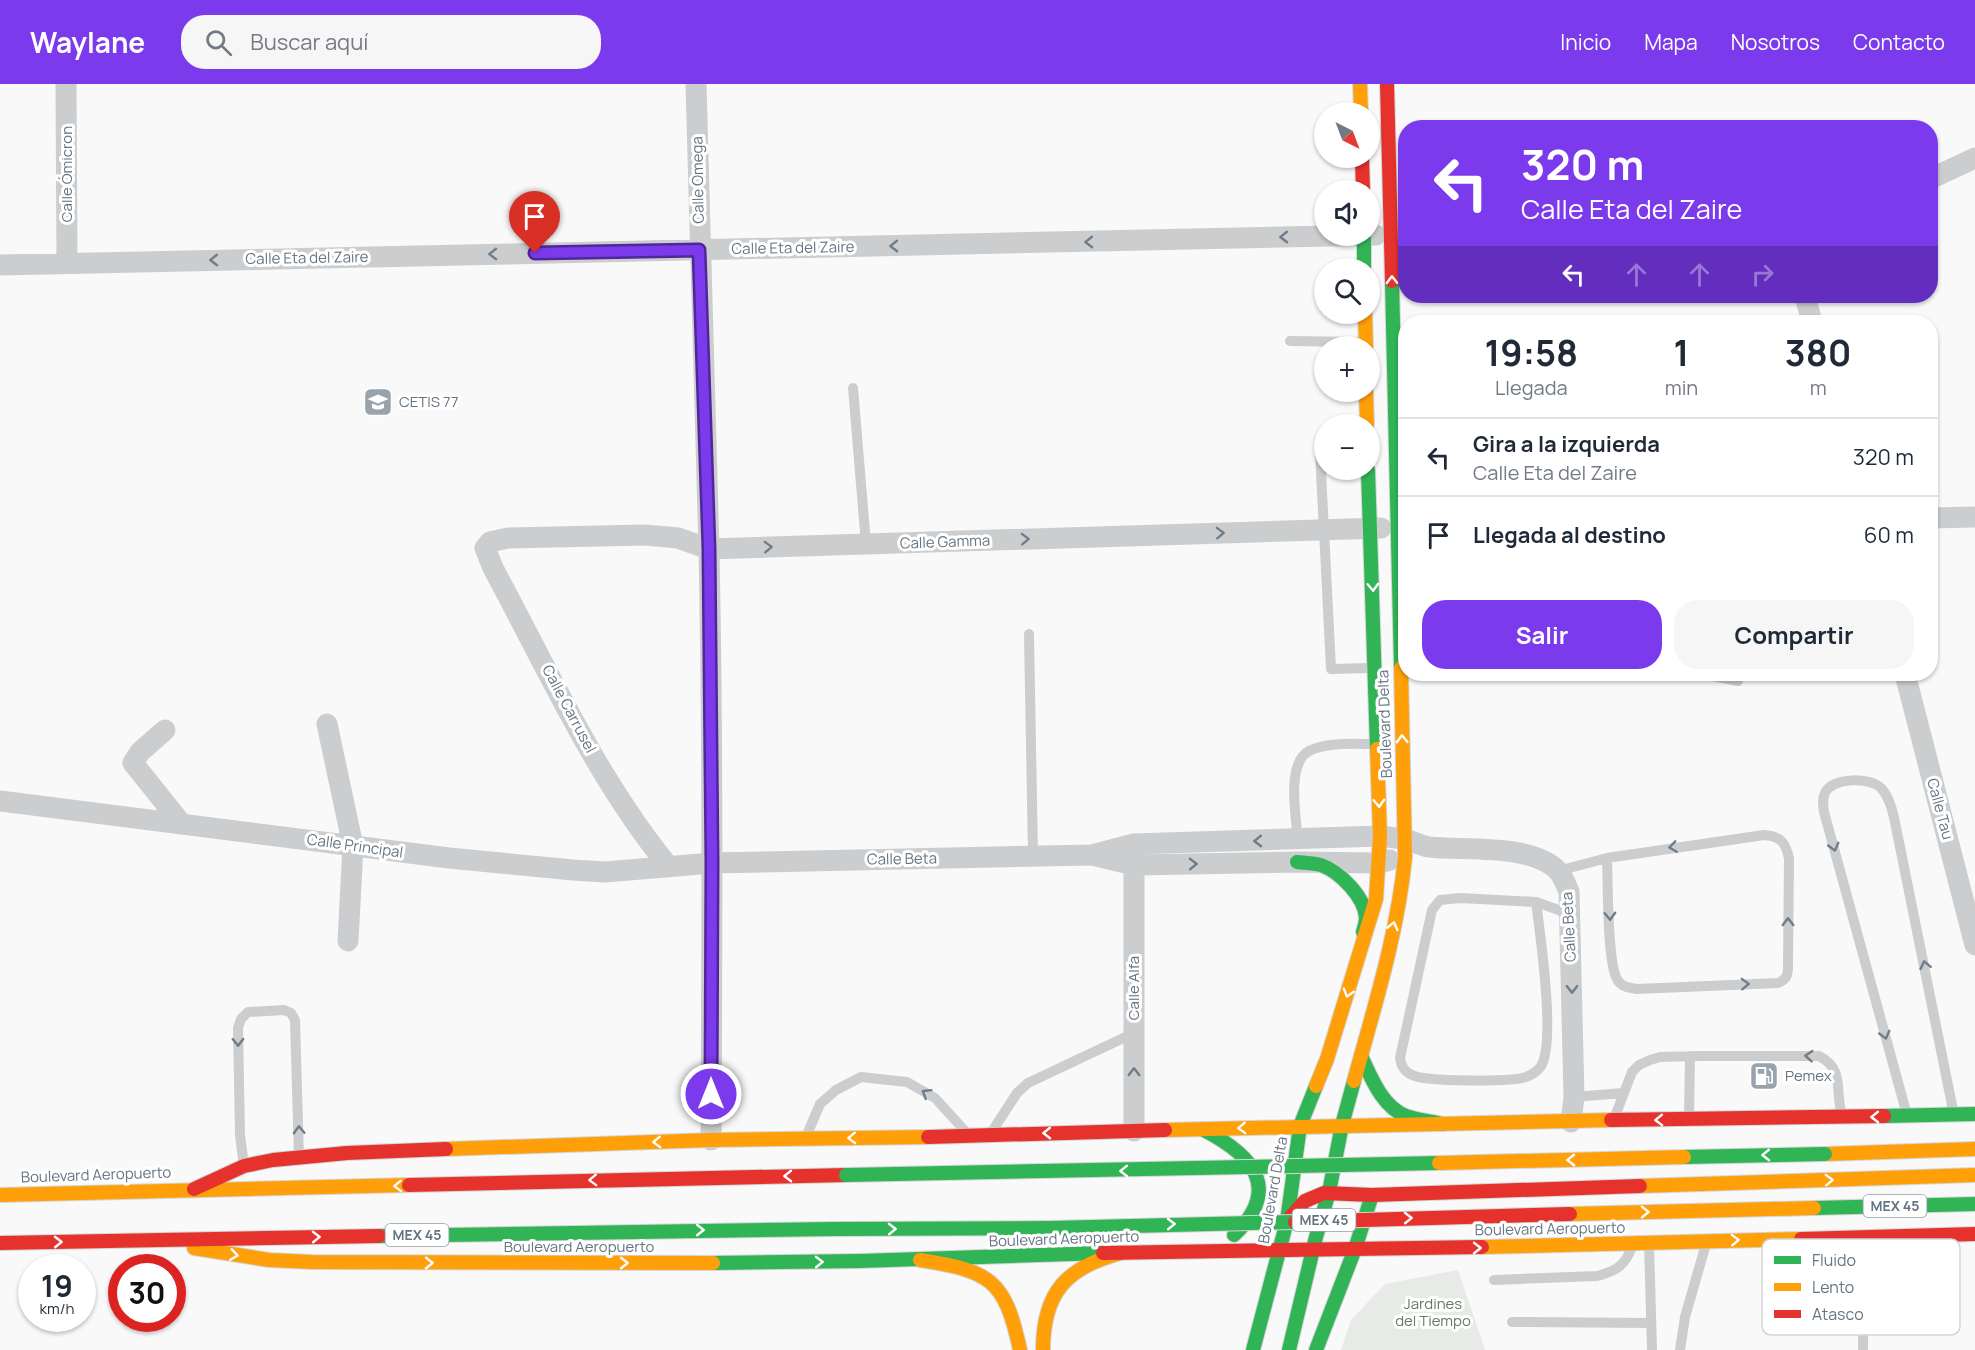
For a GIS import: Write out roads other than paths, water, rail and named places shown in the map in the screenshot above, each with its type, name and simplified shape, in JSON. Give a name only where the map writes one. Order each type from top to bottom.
[{"type":"main road","points":[[1360,84],[1361,102]]},
{"type":"main road","name":"Boulevard Delta","points":[[1387,84],[1398,234]]},
{"type":"main road","name":"Boulevard Delta","points":[[1253,1350],[1287,1221],[1300,1126],[1327,1059],[1376,899],[1380,836],[1369,480]]},
{"type":"main road","name":"Boulevard Delta","points":[[1289,1350],[1312,1250],[1329,1192],[1342,1125],[1374,1008],[1402,888],[1405,848],[1403,681]]},
{"type":"main road","points":[[1297,862],[1321,865],[1334,872],[1352,890],[1366,917],[1361,946]]},
{"type":"main road","points":[[1361,1056],[1390,1107],[1409,1117],[1443,1124]]},
{"type":"main road","name":"Boulevard Aeropuerto","points":[[0,1195],[246,1189],[299,1173],[347,1153],[711,1140],[804,1140],[1342,1125],[1975,1114]]},
{"type":"main road","points":[[1404,1138],[1443,1124]]},
{"type":"main road","points":[[1188,1254],[1217,1245],[1234,1235],[1249,1221],[1257,1206],[1259,1180],[1253,1164],[1225,1140],[1204,1130]]},
{"type":"main road","name":"Boulevard Aeropuerto","points":[[194,1189],[244,1166],[273,1160],[299,1173],[846,1175],[1150,1170],[1975,1149]]},
{"type":"main road","points":[[1316,1350],[1355,1249],[1378,1168],[1389,1151]]},
{"type":"main road","points":[[1287,1221],[1302,1202],[1311,1196],[1374,1184],[1975,1175]]},
{"type":"main road","points":[[1374,1184],[1374,1211],[1384,1233],[1392,1242],[1405,1248]]},
{"type":"main road","name":"Boulevard Aeropuerto","points":[[0,1243],[623,1231],[1050,1227],[1975,1204]]},
{"type":"main road","name":"Boulevard Aeropuerto","points":[[1786,1239],[1975,1233]]},
{"type":"main road","name":"Boulevard Aeropuerto","points":[[156,1240],[232,1255],[312,1262],[668,1263],[1495,1248],[1762,1240]]},
{"type":"main road","points":[[1043,1350],[1044,1324],[1058,1289],[1087,1263],[1121,1253]]},
{"type":"main road","points":[[920,1260],[967,1270],[980,1275],[994,1285],[1010,1307],[1020,1350]]},
{"type":"street","name":"Calle Ómicron","points":[[66,84],[67,263]]},
{"type":"street","name":"Calle Omega","points":[[696,84],[709,549],[712,863],[711,1140]]},
{"type":"street","points":[[1938,175],[1975,158]]},
{"type":"street","name":"Calle Eta del Zaire","points":[[1380,235],[1398,234]]},
{"type":"street","name":"Calle Eta del Zaire","points":[[0,265],[1314,237]]},
{"type":"street","points":[[1938,518],[1975,517]]},
{"type":"street","name":"Calle Gamma","points":[[487,543],[508,538],[645,536],[678,538],[709,549],[1398,527]]},
{"type":"street","name":"Calle Carrusel","points":[[487,543],[485,548],[493,568],[600,767],[637,826],[669,867]]},
{"type":"street","name":"Calle Tau","points":[[1907,681],[1975,945]]},
{"type":"street","points":[[327,724],[352,846],[348,941]]},
{"type":"street","points":[[165,730],[140,752],[132,764],[182,823]]},
{"type":"street","name":"Calle Principal","points":[[0,801],[449,858],[573,870],[605,872],[712,863]]},
{"type":"street","name":"Calle Beta","points":[[1134,855],[1298,840],[1380,836],[1405,848]]},
{"type":"street","name":"Calle Beta","points":[[712,863],[1092,855],[1379,863],[1405,848],[1427,847],[1513,853],[1534,857],[1558,871],[1569,892],[1574,1097],[1571,1122]]},
{"type":"street","name":"Calle Alfa","points":[[1134,855],[1134,1131]]},
{"type":"lane","points":[[1290,341],[1314,342]]},
{"type":"lane","points":[[853,388],[866,544]]},
{"type":"lane","points":[[1321,480],[1331,669],[1375,668]]},
{"type":"lane","points":[[1029,634],[1033,856]]},
{"type":"lane","points":[[1298,840],[1295,774],[1304,755],[1319,748],[1344,744],[1376,744]]},
{"type":"lane","points":[[1908,1116],[1824,812],[1824,795],[1830,786],[1836,783],[1861,780],[1871,782],[1881,789],[1888,801],[1899,842],[1954,1115]]},
{"type":"lane","points":[[1558,871],[1607,858],[1774,835],[1781,839],[1787,847],[1789,859],[1788,975],[1778,983],[1637,988],[1628,988],[1621,984],[1616,978],[1611,956],[1607,858]]},
{"type":"lane","points":[[1536,902],[1545,980],[1547,1025],[1541,1066],[1526,1077],[1509,1079],[1430,1079],[1413,1076],[1406,1071],[1401,1065],[1400,1058],[1431,910],[1435,904],[1440,900],[1460,898],[1536,902],[1570,914]]},
{"type":"lane","points":[[246,1189],[240,1135],[238,1028],[241,1019],[248,1012],[284,1010],[291,1013],[295,1020],[299,1173]]},
{"type":"lane","points":[[990,1134],[1017,1093],[1028,1083],[1134,1033]]},
{"type":"lane","points":[[1689,1120],[1690,1056]]},
{"type":"lane","points":[[1613,1121],[1632,1072],[1639,1065],[1660,1057],[1690,1056],[1819,1056],[1827,1060],[1837,1075],[1838,1102],[1843,1117]]},
{"type":"lane","points":[[804,1140],[820,1104],[836,1090],[861,1077],[907,1082],[935,1098],[968,1134]]},
{"type":"lane","points":[[1574,1097],[1623,1093]]},
{"type":"lane","points":[[1680,1350],[1685,1317],[1707,1241]]},
{"type":"lane","points":[[1648,1243],[1652,1350]]},
{"type":"lane","points":[[1494,1280],[1597,1276],[1623,1265],[1633,1244]]},
{"type":"lane","points":[[1512,1322],[1651,1323]]},
{"type":"lane","points":[[1863,1335],[1863,1350]]},
{"type":"place","name":"CETIS 77","points":[[378,402]]},
{"type":"place","name":"Pemex","points":[[1764,1076]]},
{"type":"park label","name":"Jardines del Tiempo","points":[[1433,1312]]}]
